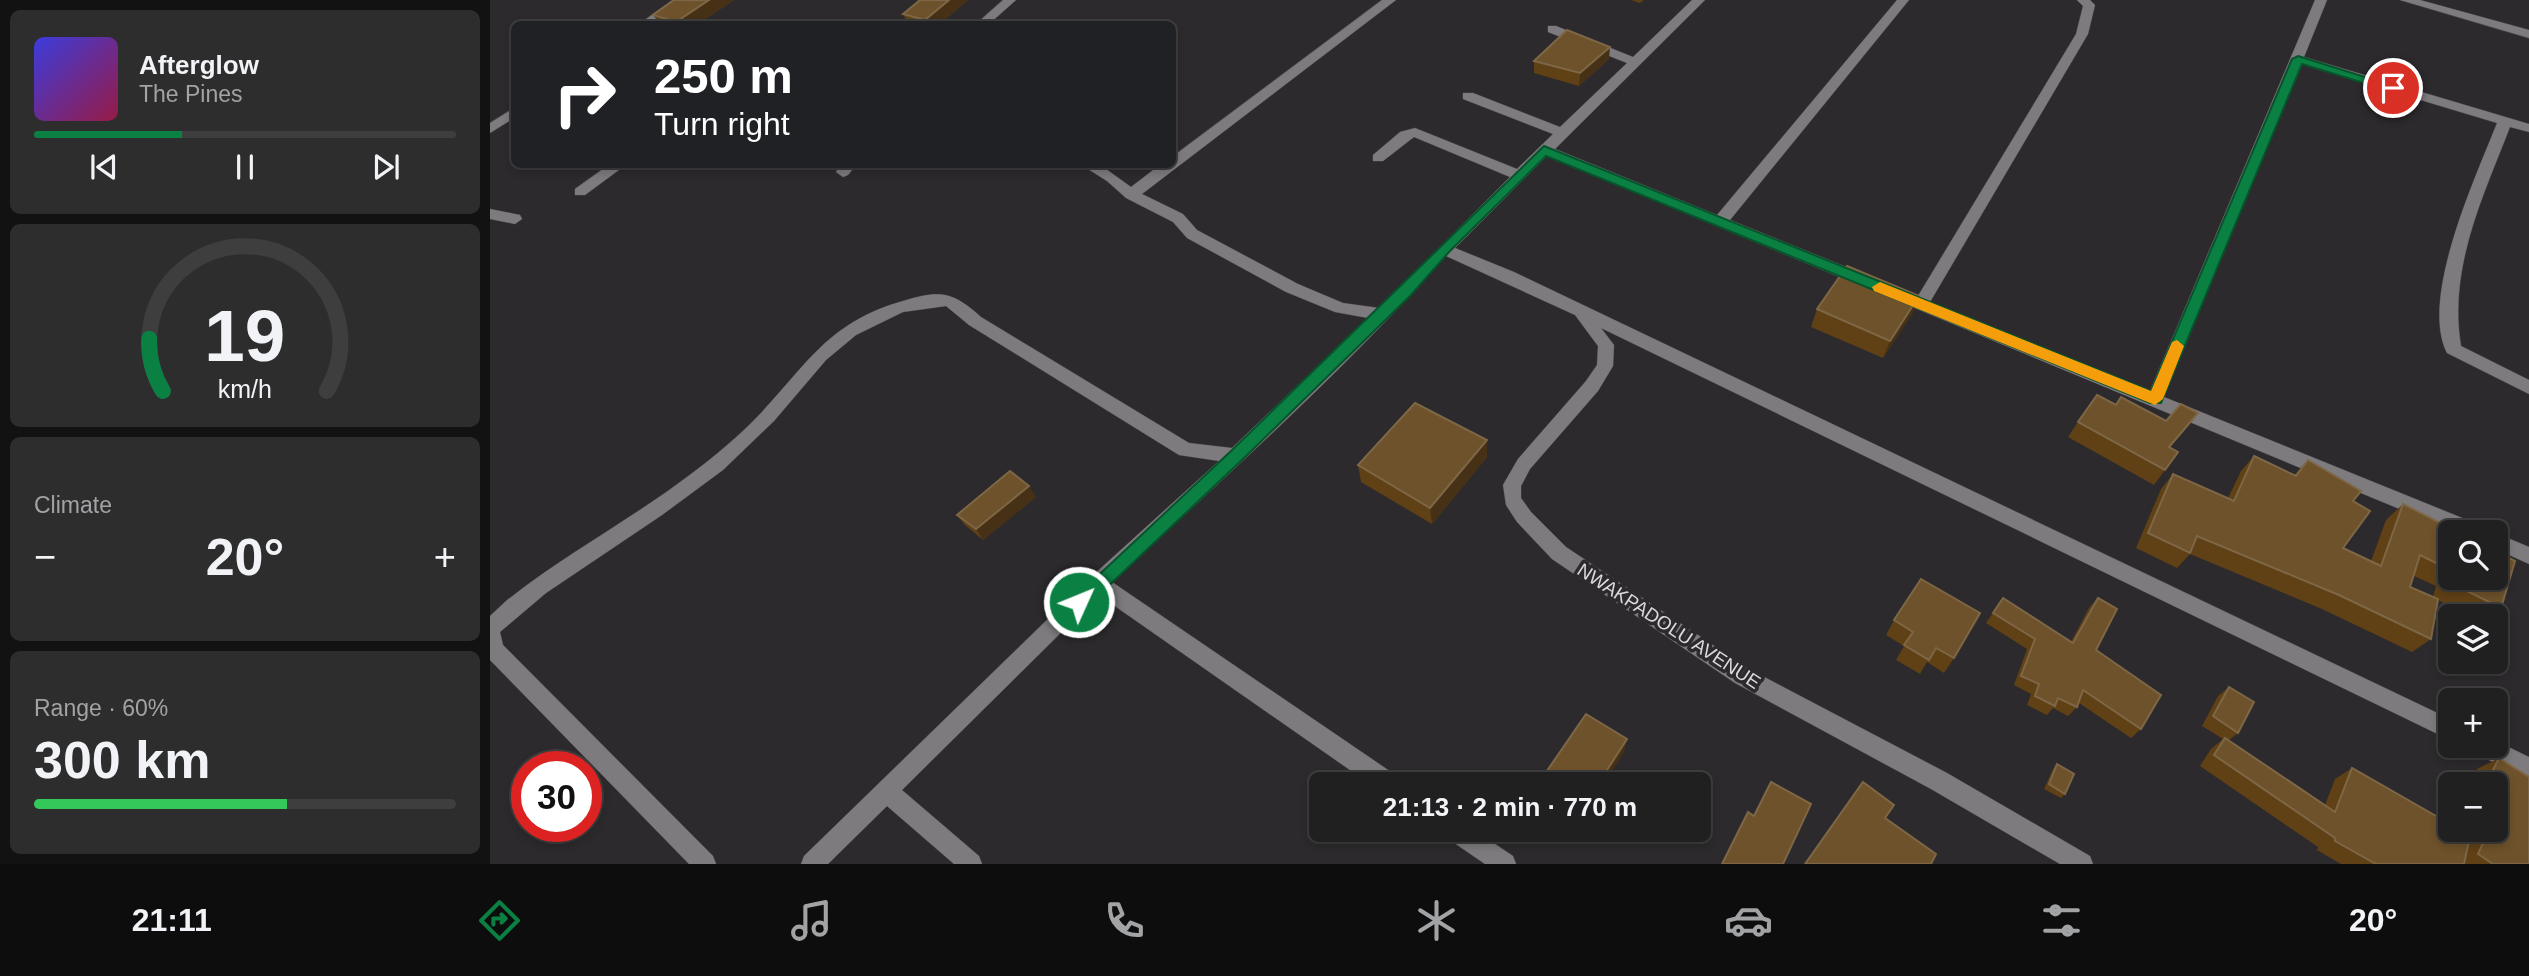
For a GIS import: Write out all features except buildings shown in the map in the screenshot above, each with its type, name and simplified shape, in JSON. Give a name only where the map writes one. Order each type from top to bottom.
[{"type":"street","points":[[650,21],[681,0]]},
{"type":"street","points":[[986,21],[1010,0]]},
{"type":"street","points":[[1176,161],[1390,0]]},
{"type":"street","points":[[813,864],[1098,583],[1236,456],[1699,0]]},
{"type":"street","points":[[1720,222],[1903,0]]},
{"type":"street","points":[[1921,304],[2082,34],[2089,5],[2083,0]]},
{"type":"street","points":[[2155,399],[2321,0]]},
{"type":"street","points":[[2406,0],[2529,34]]},
{"type":"street","points":[[2435,0],[2457,3],[2529,25]]},
{"type":"street","points":[[1552,29],[1635,62]]},
{"type":"street","points":[[2298,59],[2529,128]]},
{"type":"street","points":[[1468,96],[1562,133]]},
{"type":"street","points":[[490,129],[511,114]]},
{"type":"street","points":[[2505,121],[2462,240],[2451,281],[2447,327],[2453,349],[2529,388]]},
{"type":"street","points":[[1378,158],[1405,135],[1415,132],[1519,175]]},
{"type":"street","points":[[1544,150],[2446,520]]},
{"type":"street","points":[[580,192],[614,168]]},
{"type":"street","points":[[1094,168],[1112,178],[1130,195],[1178,218],[1192,234],[1293,288],[1341,308],[1381,314]]},
{"type":"street","points":[[1130,195],[1167,168]]},
{"type":"street","points":[[490,214],[515,219]]},
{"type":"street","points":[[1444,249],[2438,724]]},
{"type":"street","points":[[705,864],[494,650],[490,631],[536,589],[648,515],[725,457],[756,429],[816,357],[835,340],[867,320],[897,308],[931,301],[954,302],[986,328],[1185,450],[1236,456]]},
{"type":"street","name":"NWAKPADOLU AVENUE","points":[[1578,311],[1606,345],[1605,366],[1554,433],[1524,464],[1512,485],[1512,500],[1524,517],[1559,553],[1742,677],[1939,781],[2082,864]]},
{"type":"street","points":[[2508,546],[2529,556]]},
{"type":"street","points":[[1098,583],[1372,772]]},
{"type":"street","points":[[2508,758],[2529,768]]},
{"type":"street","points":[[886,791],[971,864]]},
{"type":"street","points":[[1473,842],[1505,864]]},
{"type":"slow traffic","points":[[1880,287],[2155,399],[2177,346]]},
{"type":"route","points":[[1079,602],[1236,456],[1406,291],[1444,249],[1544,150],[2155,399],[2230,215],[2298,59],[2393,88]]}]
